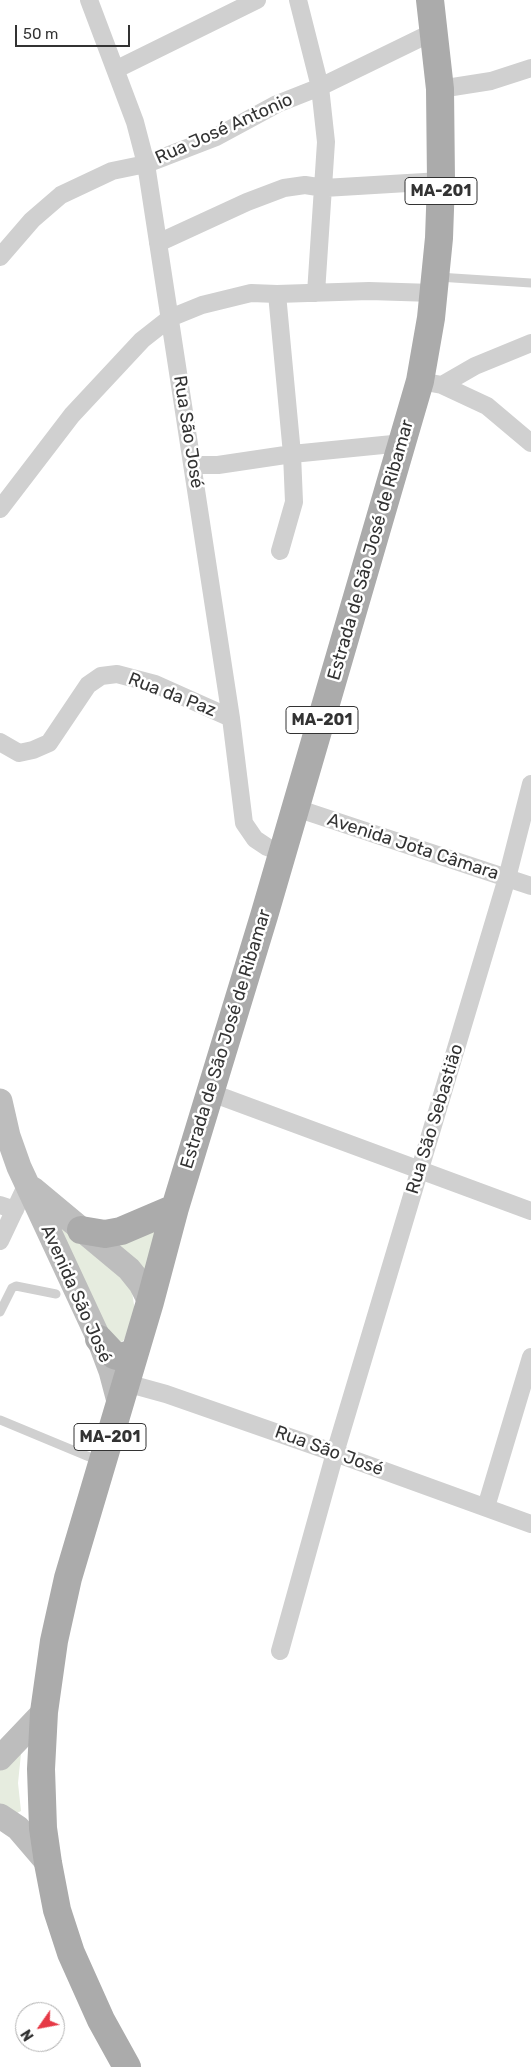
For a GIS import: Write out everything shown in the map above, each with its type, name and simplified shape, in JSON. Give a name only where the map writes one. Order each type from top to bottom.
[{"type":"main road","name":"Estrada de São José de Ribamar","points":[[127,2067],[101,2020],[71,1953],[57,1910],[48,1863],[41,1769],[44,1712],[54,1640],[68,1578],[150,1302],[175,1208],[296,808],[402,443],[431,383],[434,285],[442,181],[440,89],[435,31],[430,0]]},
{"type":"main road","points":[[82,1230],[105,1234],[121,1231],[175,1208]]},
{"type":"main road","points":[[99,1339],[114,1355],[121,1357],[134,1354]]},
{"type":"street","name":"Rua São José","points":[[89,0],[117,69],[135,122],[146,164],[231,718],[244,823],[255,839],[267,847],[282,853]]},
{"type":"street","points":[[117,69],[257,0]]},
{"type":"street","points":[[298,0],[320,87],[326,142],[316,293]]},
{"type":"street","name":"Rua José Antonio","points":[[0,257],[32,220],[61,195],[112,172],[146,164],[216,137],[277,104],[320,87],[435,31]]},
{"type":"street","points":[[440,89],[491,81],[531,68]]},
{"type":"street","points":[[158,243],[247,202],[284,188],[305,185],[324,188],[442,181]]},
{"type":"street","points":[[0,509],[72,415],[142,340],[170,318],[202,305],[251,293],[369,291],[434,285]]},
{"type":"street","points":[[277,294],[292,454],[294,502],[280,551]]},
{"type":"street","points":[[431,383],[531,343]]},
{"type":"street","points":[[431,383],[487,406],[531,443]]},
{"type":"street","points":[[193,465],[218,465],[292,454],[402,443]]},
{"type":"street","name":"Rua da Paz","points":[[0,742],[19,753],[33,750],[49,743],[88,686],[101,676],[117,674],[155,684],[231,718]]},
{"type":"street","name":"Rua São Sebastião","points":[[280,1651],[335,1453],[507,878],[531,784]]},
{"type":"street","name":"Avenida Jota Câmara","points":[[296,808],[531,886]]},
{"type":"street","points":[[209,1092],[531,1211]]},
{"type":"street","name":"Avenida São José","points":[[0,1101],[12,1151],[123,1394]]},
{"type":"street","points":[[0,1241],[7,1208],[27,1184]]},
{"type":"street","name":"Avenida São José","points":[[27,1184],[136,1275],[150,1302]]},
{"type":"street","points":[[486,1507],[531,1357]]},
{"type":"street","name":"Rua São José","points":[[123,1394],[166,1394],[531,1524]]},
{"type":"street","points":[[0,1758],[44,1712]]},
{"type":"street","points":[[0,1816],[18,1828],[48,1863]]},
{"type":"lane","points":[[434,285],[531,283]]},
{"type":"lane","points":[[0,1312],[12,1288],[16,1286],[56,1294]]},
{"type":"lane","points":[[0,1420],[102,1462]]},
{"type":"shaded area","points":[[54,1217],[121,1272],[132,1292],[135,1311],[124,1340],[121,1342],[110,1339]]},
{"type":"shaded area","points":[[159,1223],[146,1272],[106,1241]]},
{"type":"shaded area","points":[[21,1754],[18,1783],[21,1811],[15,1814],[0,1807],[0,1764]]}]
